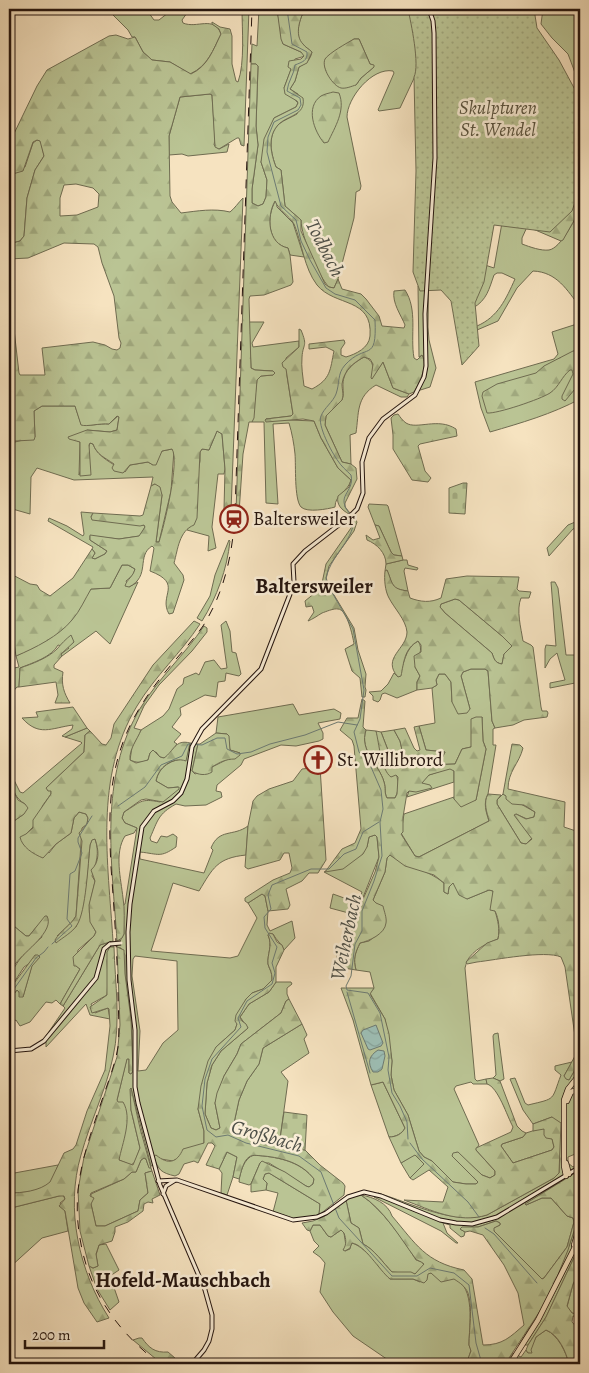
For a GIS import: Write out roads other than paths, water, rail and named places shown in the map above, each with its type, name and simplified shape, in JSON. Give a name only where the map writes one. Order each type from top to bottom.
[{"type":"highway","points":[[567,1175],[564,1166],[564,1100],[568,1089],[580,1074]]},
{"type":"highway","points":[[567,1175],[566,1107],[569,1095],[580,1089]]},
{"type":"highway","points":[[551,1296],[566,1264],[580,1225]]},
{"type":"highway","points":[[510,1364],[551,1296],[580,1237]]},
{"type":"main road","points":[[192,1364],[202,1353],[209,1340],[212,1329],[212,1315],[205,1290],[158,1181],[135,1087],[135,1030],[129,980],[128,943],[130,904],[139,836],[149,816],[178,797],[184,787],[193,746],[202,729],[261,669],[292,589],[294,561],[353,514],[363,494],[362,462],[369,438],[383,419],[415,395],[424,377],[426,366],[424,331],[435,158],[434,26],[429,9]]},
{"type":"main road","points":[[9,1051],[26,1050],[36,1047],[44,1041],[96,978],[104,949],[110,944],[128,943]]},
{"type":"main road","points":[[158,1181],[177,1180],[293,1220],[309,1220],[322,1215],[353,1194],[364,1192],[448,1222],[464,1224],[480,1223],[497,1217],[580,1167]]},
{"type":"main road","points":[[163,1194],[168,1184],[177,1180]]},
{"type":"water","points":[[376,1025],[383,1043],[381,1046],[370,1050],[361,1033],[363,1030]]},
{"type":"water","points":[[378,1050],[384,1051],[385,1056],[382,1069],[378,1072],[373,1072],[370,1060]]},
{"type":"waterway","name":"Todbach","points":[[287,9],[292,44],[307,52],[307,57],[304,61],[295,65],[287,91],[300,98],[301,105],[298,110],[274,122],[268,137],[267,152],[281,206],[296,220],[301,241],[326,288],[335,294],[355,300],[375,320],[372,348],[352,358],[342,368],[336,394],[322,413],[320,420],[332,452],[351,475],[350,486],[344,498],[346,508],[350,514]]},
{"type":"waterway","name":"Weiherbach","points":[[352,517],[351,532],[331,564],[326,582],[353,629],[364,690],[360,719],[354,732],[359,752],[371,767],[381,790],[383,809],[380,822],[382,856],[362,911],[362,931],[355,944],[351,976],[346,986],[347,990],[368,993],[380,1013],[389,1057],[388,1070],[392,1093],[407,1122],[408,1139]]},
{"type":"waterway","points":[[118,806],[145,787],[161,765],[182,756],[188,744],[202,745],[217,738],[225,738],[227,749],[237,754],[251,752],[270,744],[305,735],[338,722],[357,725]]},
{"type":"waterway","points":[[52,944],[72,926],[67,919],[70,874],[75,871],[82,853],[78,838],[92,816]]},
{"type":"waterway","name":"Großbach","points":[[379,822],[363,832],[356,849],[344,854],[329,869],[311,869],[272,885],[268,895],[271,909],[264,917],[265,928],[277,947],[272,963],[275,973],[272,984],[247,1001],[238,1018],[241,1027],[212,1059],[205,1079],[202,1106],[207,1130],[216,1137],[228,1135],[246,1143],[299,1156],[321,1172],[339,1218],[392,1276],[417,1276],[430,1268],[454,1273],[469,1285],[476,1343],[482,1364]]},
{"type":"waterway","points":[[9,996],[36,958],[48,947]]},
{"type":"waterway","points":[[347,992],[370,1073]]},
{"type":"waterway","name":"Weiherbach","points":[[410,1143],[422,1159],[468,1202],[479,1217]]},
{"type":"waterway","name":"Weiherbach","points":[[485,1228],[494,1234],[537,1283]]},
{"type":"railway","points":[[160,1364],[132,1340],[109,1312],[99,1296],[85,1262],[81,1244],[78,1224],[78,1188],[85,1153],[118,1047],[118,976],[110,836],[110,806],[117,762],[130,725],[142,704],[211,613],[222,585],[230,556],[235,512],[252,9]]},
{"type":"place","name":"Baltersweiler","points":[[234,519]]},
{"type":"place","name":"St. Willibrord","points":[[318,760]]},
{"type":"district","name":"Baltersweiler","points":[[314,586]]},
{"type":"district","name":"Hofeld-Mauschbach","points":[[183,1280]]},
{"type":"park label","name":"Skulpturen St. Wendel","points":[[498,119]]}]
